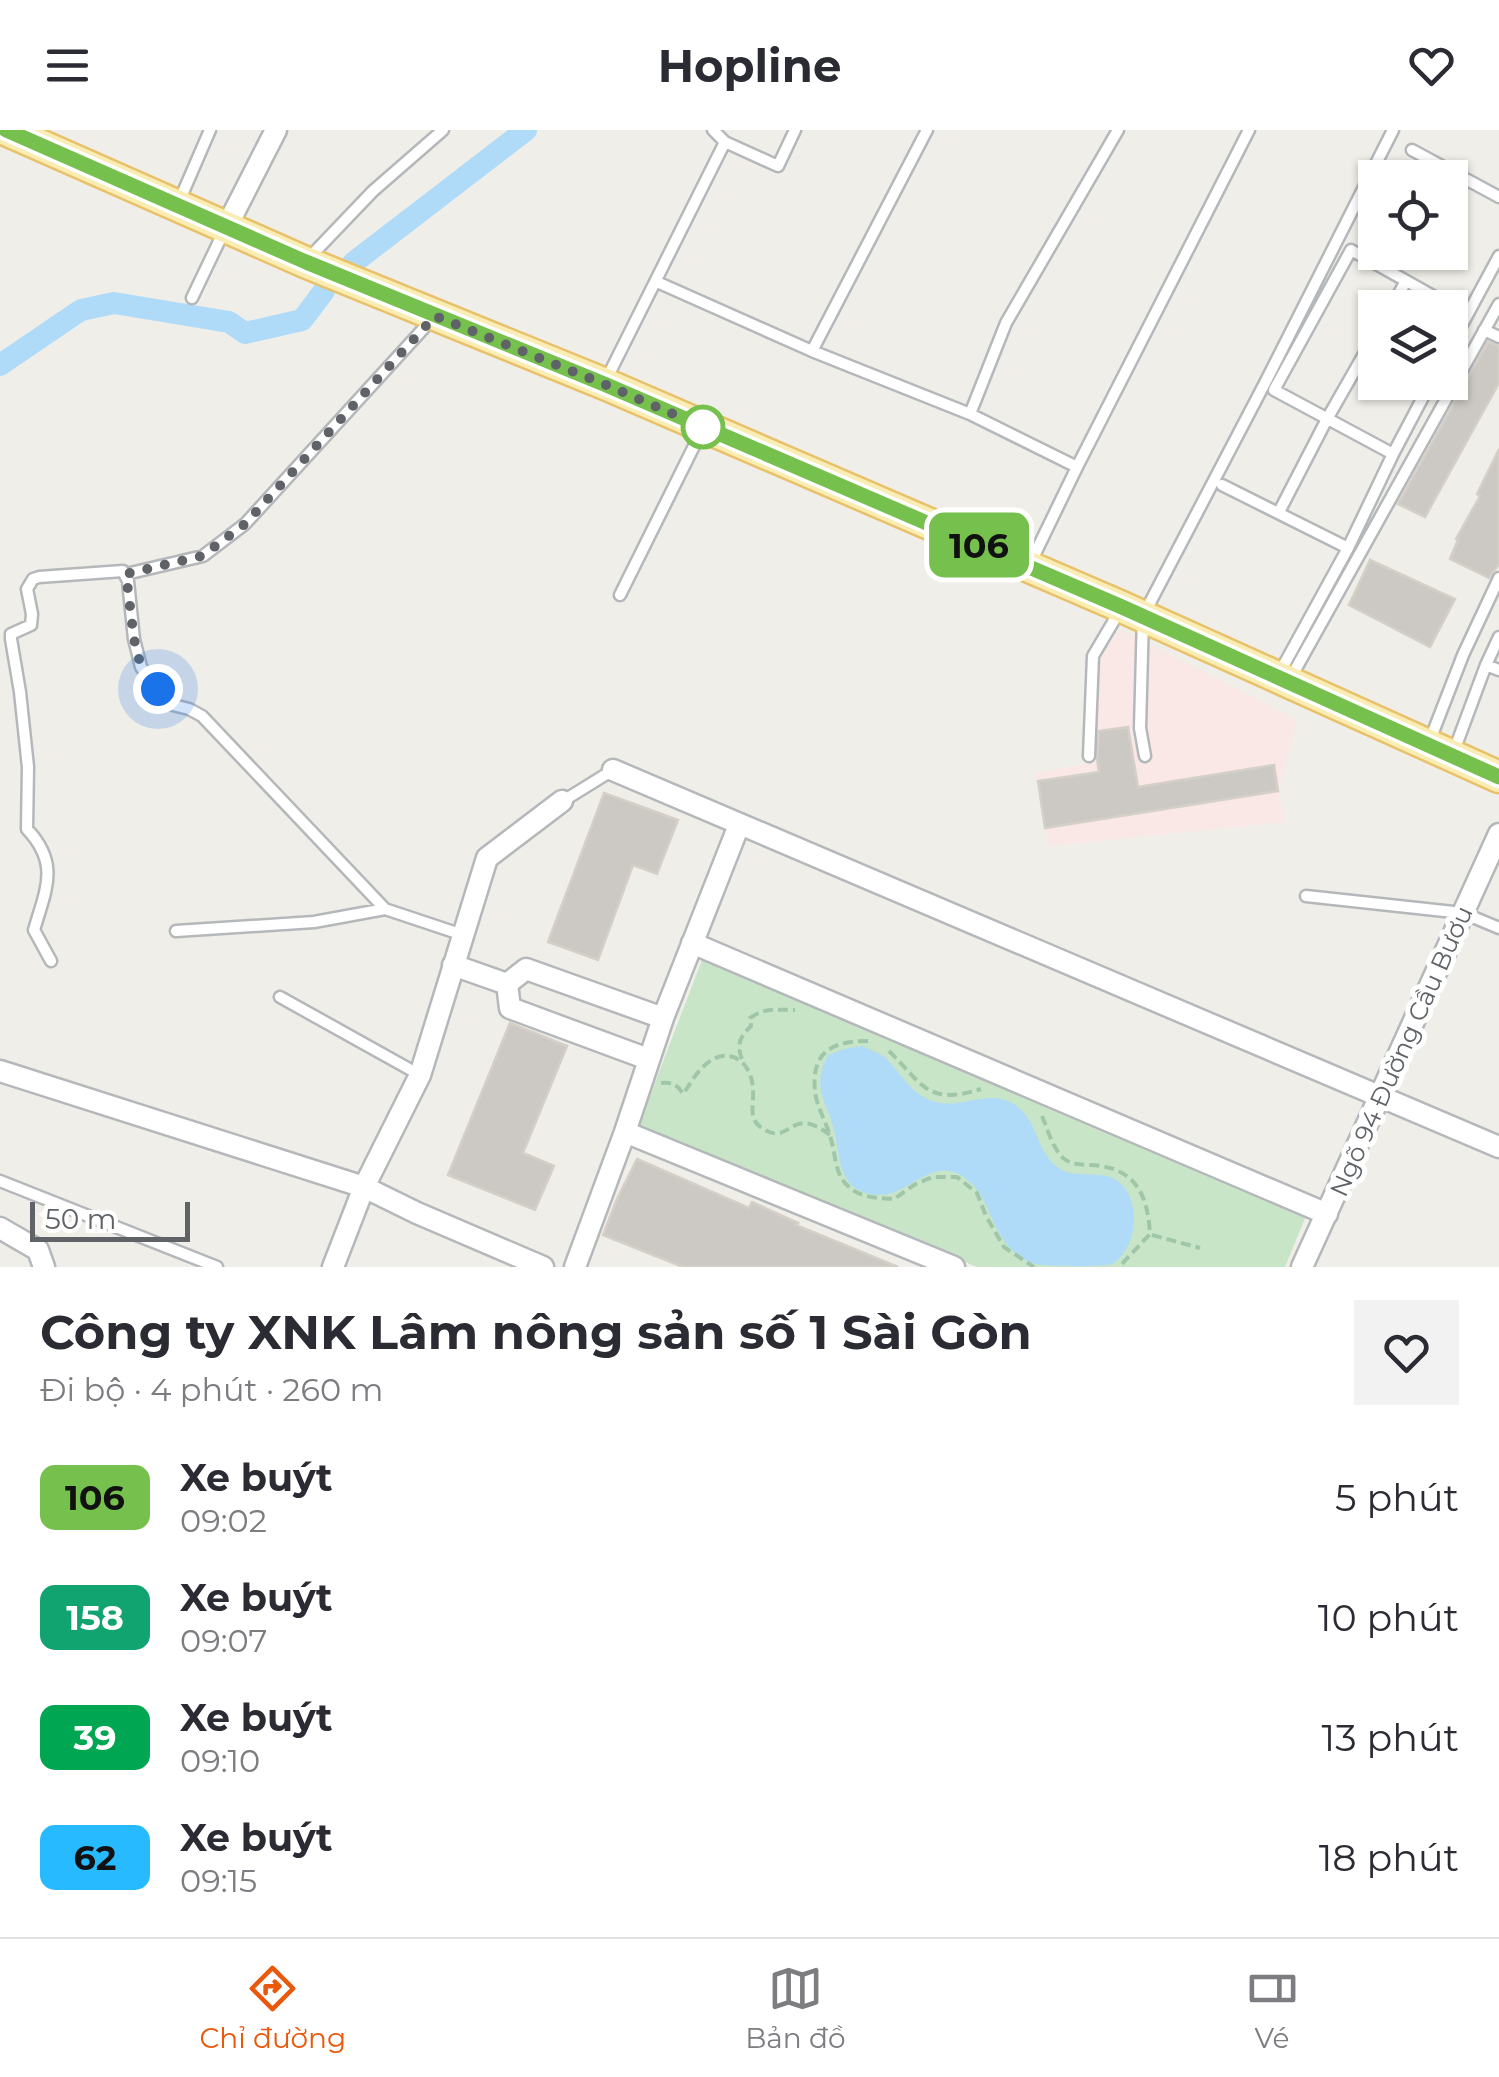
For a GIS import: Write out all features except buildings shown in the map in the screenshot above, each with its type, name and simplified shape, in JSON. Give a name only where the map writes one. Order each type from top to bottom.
[{"type":"main road","points":[[6,130],[306,262],[604,384],[1132,612],[1499,777]]},
{"type":"street","points":[[227,226],[276,130]]},
{"type":"street","points":[[613,770],[1499,1146]]},
{"type":"street","points":[[333,1267],[364,1186],[420,1074],[487,858],[562,801]]},
{"type":"street","points":[[575,1267],[626,1132],[663,1018],[739,825]]},
{"type":"street","name":"Ngõ 94 Đường Cầu Bươu","points":[[1302,1267],[1499,834]]},
{"type":"street","points":[[692,943],[1326,1214]]},
{"type":"street","points":[[453,965],[507,984]]},
{"type":"street","points":[[507,984],[526,969],[663,1018]]},
{"type":"street","points":[[507,984],[510,1008],[648,1059]]},
{"type":"street","points":[[0,1072],[364,1186],[544,1267]]},
{"type":"street","points":[[626,1132],[954,1267]]},
{"type":"street","points":[[0,1228],[38,1250],[44,1267]]},
{"type":"lane","points":[[178,204],[210,130]]},
{"type":"lane","points":[[306,262],[372,191],[443,130]]},
{"type":"lane","points":[[712,130],[726,142],[778,166],[795,130]]},
{"type":"lane","points":[[812,351],[927,130]]},
{"type":"lane","points":[[970,414],[1006,323],[1118,130]]},
{"type":"lane","points":[[1028,567],[1249,130]]},
{"type":"lane","points":[[1089,756],[1093,656],[1132,612],[1266,381],[1393,130]]},
{"type":"lane","points":[[604,384],[726,142]]},
{"type":"lane","points":[[1412,150],[1499,197]]},
{"type":"lane","points":[[192,298],[227,226]]},
{"type":"lane","points":[[1393,454],[1274,390],[1352,250],[1422,290]]},
{"type":"lane","points":[[1468,314],[1499,256]]},
{"type":"lane","points":[[1401,290],[1406,281]]},
{"type":"lane","points":[[656,282],[812,351],[970,414],[1077,466]]},
{"type":"lane","points":[[1283,679],[1499,304]]},
{"type":"lane","points":[[126,574],[202,556],[245,524],[435,316]]},
{"type":"lane","points":[[1484,330],[1499,336]]},
{"type":"lane","points":[[1279,512],[1358,365]]},
{"type":"lane","points":[[1283,679],[1422,400]]},
{"type":"lane","points":[[620,595],[703,427]]},
{"type":"lane","points":[[1222,485],[1348,548]]},
{"type":"lane","points":[[51,961],[34,930],[49,864],[39,841],[27,829],[28,766],[11,634],[31,625],[26,589],[33,580],[118,570],[126,574],[141,667],[169,704],[202,716],[386,908],[464,934]]},
{"type":"lane","points":[[1440,751],[1462,655],[1499,578]]},
{"type":"lane","points":[[1132,612],[1144,756]]},
{"type":"lane","points":[[1440,751],[1499,637]]},
{"type":"lane","points":[[1486,665],[1499,670]]},
{"type":"lane","points":[[562,801],[613,770]]},
{"type":"lane","points":[[1306,896],[1463,913],[1499,928]]},
{"type":"lane","points":[[176,930],[314,922],[386,908]]},
{"type":"lane","points":[[280,997],[420,1074]]},
{"type":"lane","points":[[0,1181],[217,1267]]},
{"type":"path","points":[[807,1010],[772,1008],[750,1018],[751,1026],[740,1036],[737,1048],[753,1088],[754,1121],[762,1129],[772,1134],[802,1122],[816,1124],[830,1135]]},
{"type":"path","points":[[867,1040],[830,1047],[821,1054],[816,1068],[814,1093],[838,1171],[850,1188],[876,1198],[894,1199],[932,1177],[957,1177],[978,1193],[1004,1248],[1034,1267]]},
{"type":"path","points":[[884,1045],[920,1085],[932,1092],[967,1094],[986,1088]]},
{"type":"path","points":[[660,1083],[678,1086],[682,1094],[702,1066],[718,1057],[742,1059]]},
{"type":"path","points":[[1040,1113],[1067,1161],[1122,1172],[1136,1184],[1148,1208],[1150,1234],[1119,1267]]},
{"type":"path","points":[[1150,1234],[1200,1248]]},
{"type":"shaded area","points":[[1120,629],[1296,719],[1279,791],[1285,822],[1049,846],[1035,773],[1090,763],[1099,661]]},
{"type":"green space","points":[[702,960],[1306,1216],[1285,1267],[977,1267],[638,1127]]},
{"type":"water","points":[[862,1046],[883,1056],[914,1090],[930,1100],[949,1104],[995,1098],[1014,1104],[1027,1117],[1044,1152],[1056,1166],[1071,1173],[1113,1178],[1120,1183],[1134,1213],[1132,1236],[1121,1256],[1113,1264],[1097,1266],[1031,1263],[1006,1243],[973,1185],[950,1171],[929,1174],[889,1194],[865,1193],[856,1188],[844,1174],[820,1087],[828,1055]]},
{"type":"waterway","points":[[353,263],[526,130]]},
{"type":"waterway","points":[[0,365],[81,310],[114,303],[229,322],[245,333],[302,320],[324,291]]},
{"type":"bus line","name":"106","points":[[6,130],[306,262],[848,488],[1499,777]]},
{"type":"route","points":[[158,689],[141,667],[126,574],[202,556],[245,524],[435,316],[703,427]]}]
